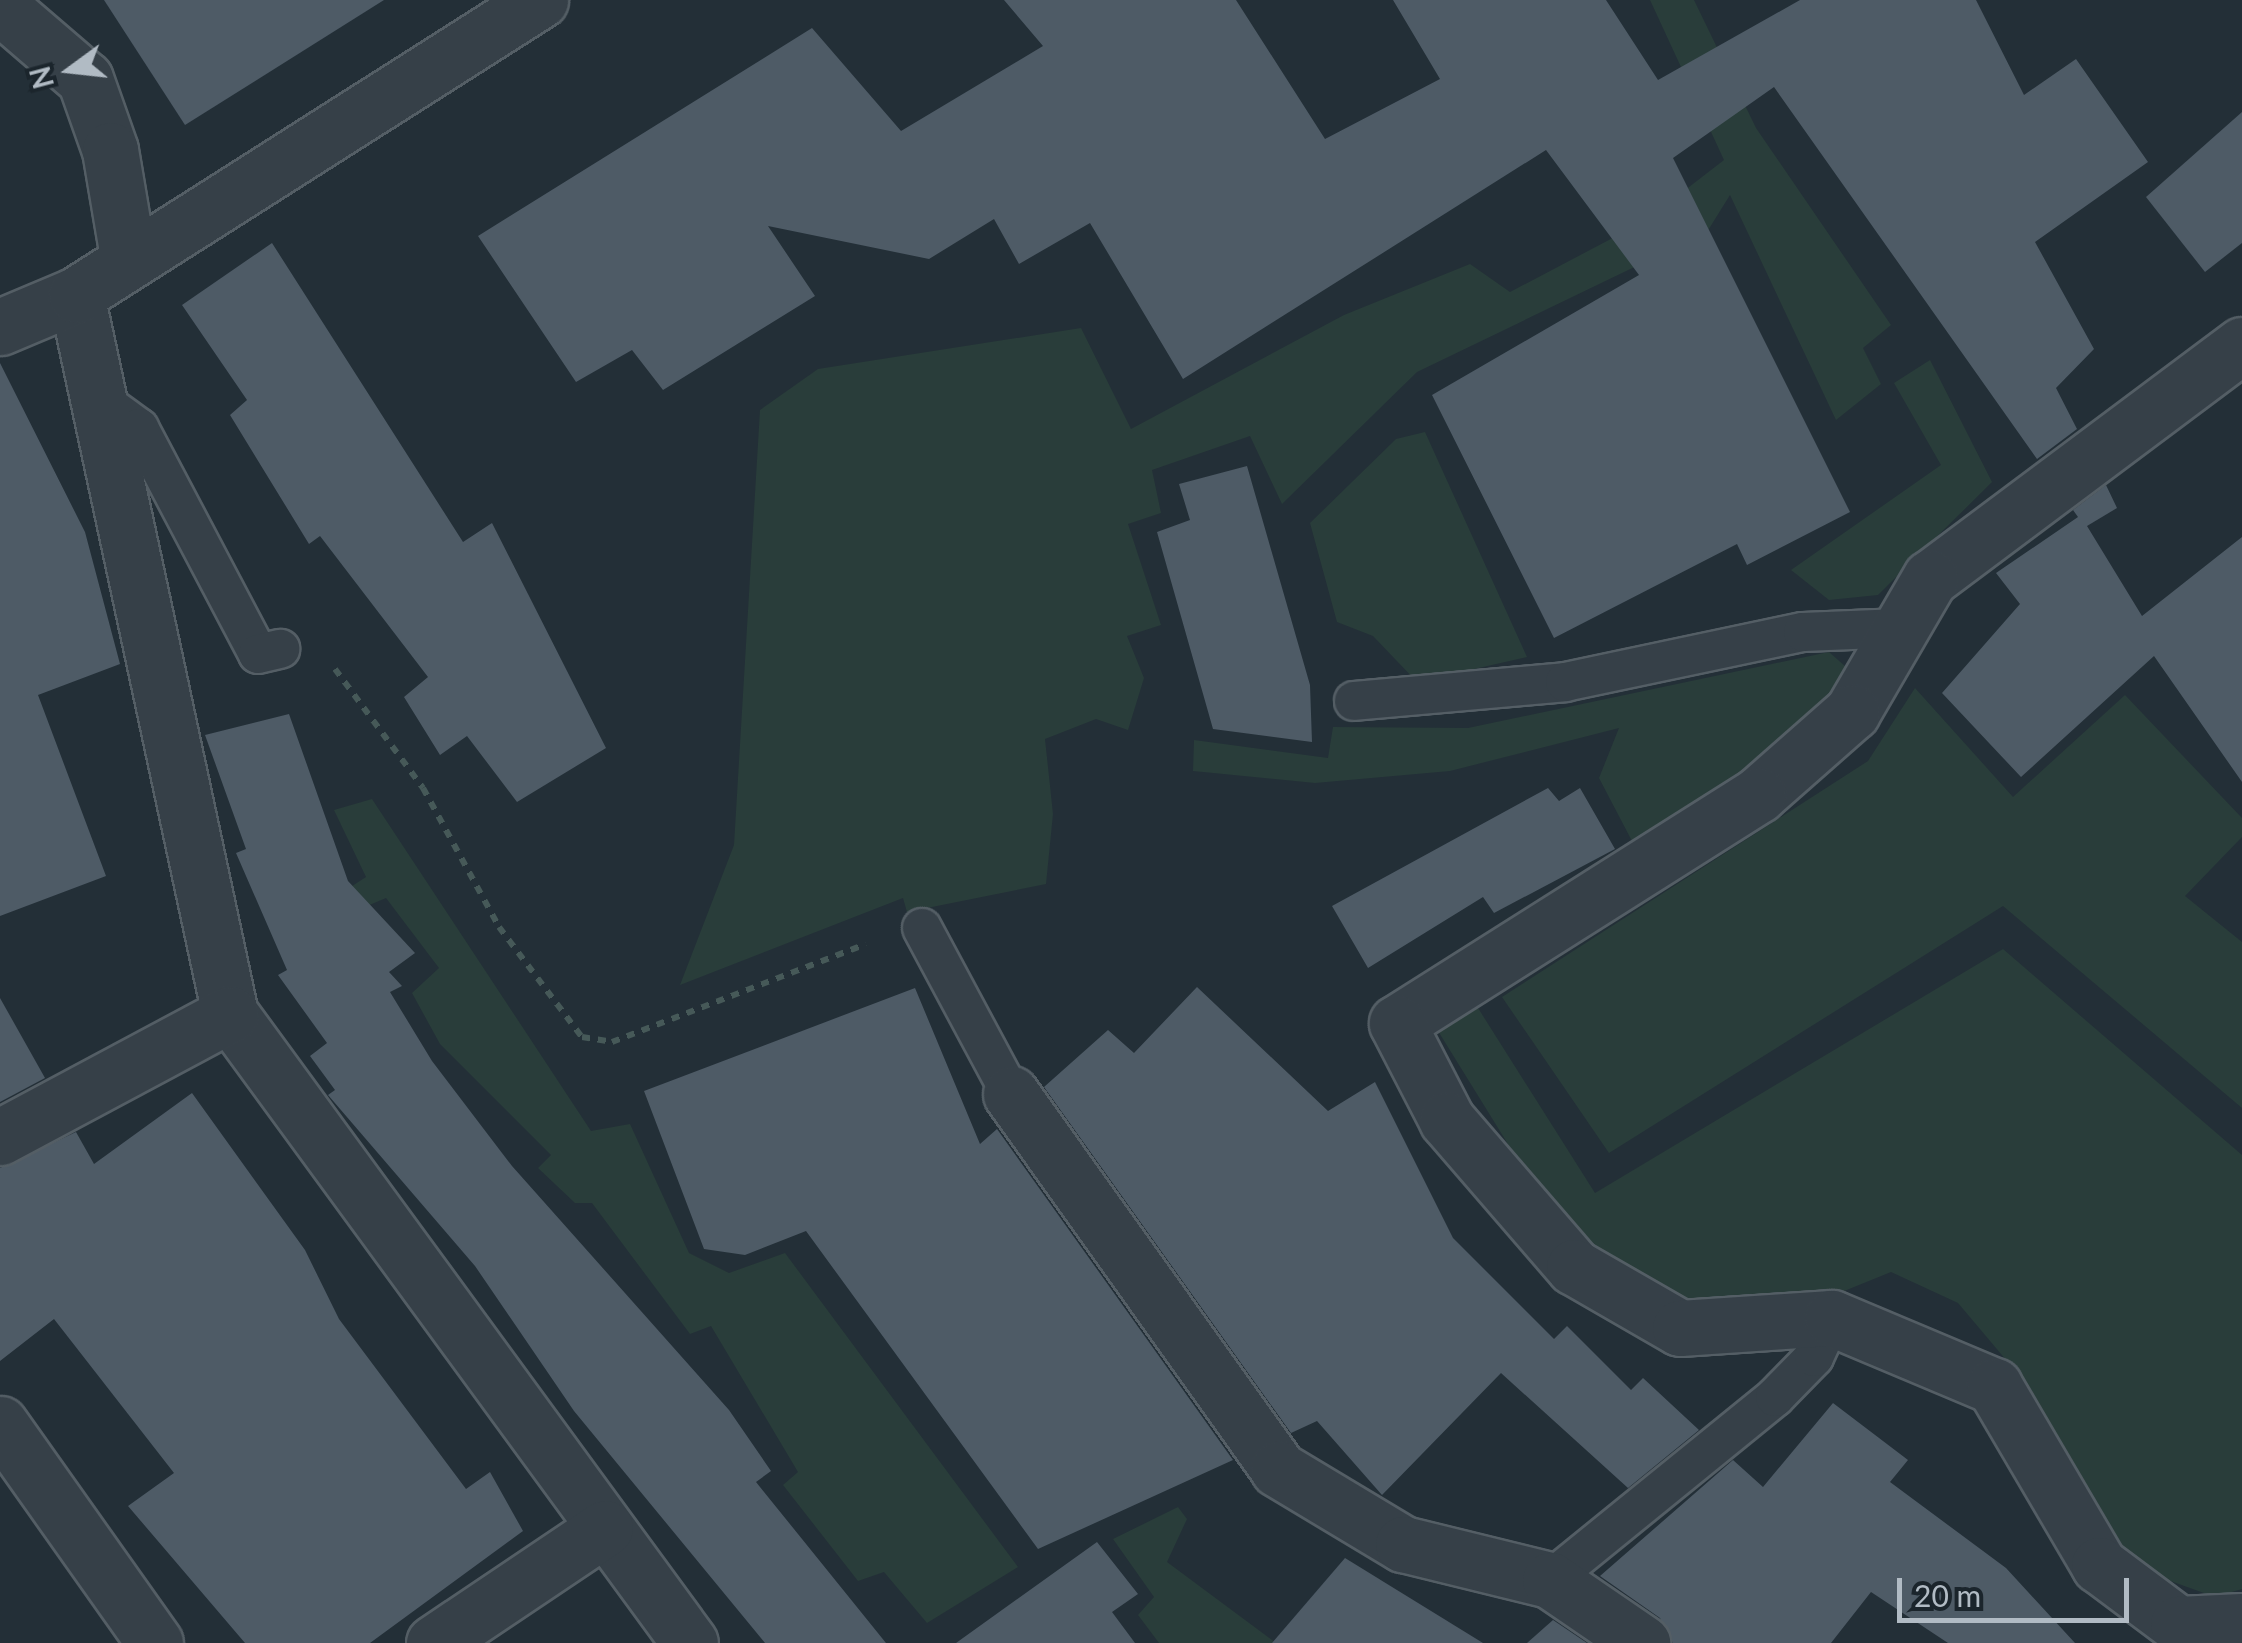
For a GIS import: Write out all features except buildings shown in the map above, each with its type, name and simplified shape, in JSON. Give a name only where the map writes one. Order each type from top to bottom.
[{"type":"street","points":[[0,327],[76,295],[128,256],[540,0]]},
{"type":"street","points":[[0,6],[85,79],[110,150],[128,256]]},
{"type":"street","points":[[76,295],[230,1014],[690,1643]]},
{"type":"street","points":[[2242,344],[1930,578],[1852,712],[1758,795],[1397,1024],[1447,1120],[1574,1267],[1680,1328],[1832,1318],[1994,1386],[2099,1565],[2178,1624],[2242,1621]]},
{"type":"street","points":[[0,1137],[230,1014]]},
{"type":"street","points":[[1011,1094],[1278,1470],[1402,1544],[1550,1580],[1642,1643]]},
{"type":"street","points":[[0,1424],[155,1643]]},
{"type":"street","points":[[434,1643],[605,1528]]},
{"type":"lane","points":[[98,398],[139,428],[258,654],[280,650]]},
{"type":"lane","points":[[1354,701],[1565,682],[1802,632],[1901,628]]},
{"type":"lane","points":[[922,928],[1011,1094]]},
{"type":"lane","points":[[1550,1580],[1775,1397],[1814,1356],[1832,1318]]},
{"type":"path","points":[[280,650],[320,648],[423,788],[499,927],[582,1038],[612,1042],[922,928]]},
{"type":"green space","points":[[1650,0],[1694,0],[1756,128],[1891,325],[1863,348],[1881,384],[1836,420],[1730,195],[1707,232],[1417,372],[1282,504],[1250,436],[1152,470],[1161,513],[1128,524],[1161,625],[1127,636],[1144,678],[1128,730],[1096,719],[1045,739],[1053,814],[1046,884],[907,912],[903,898],[680,985],[734,845],[760,410],[818,369],[1081,328],[1131,429],[1344,315],[1470,264],[1510,292],[1645,221],[1724,160]]},
{"type":"green space","points":[[1930,360],[1992,482],[1878,595],[1829,600],[1791,570],[1941,465],[1894,383]]},
{"type":"green space","points":[[1425,432],[1527,657],[1417,682],[1373,636],[1337,622],[1310,523],[1396,439]]},
{"type":"green space","points":[[1829,652],[1854,674],[1741,782],[1633,843],[1599,778],[1619,728],[1450,771],[1315,783],[1193,771],[1194,740],[1328,758],[1333,727],[1468,728]]},
{"type":"green space","points":[[1915,688],[2013,797],[2125,695],[2242,818],[2242,837],[2185,896],[2242,942],[2242,1108],[2003,906],[1609,1153],[1502,997],[1868,761]]},
{"type":"green space","points":[[372,799],[591,1131],[630,1124],[689,1253],[729,1273],[785,1253],[1018,1567],[927,1623],[884,1572],[858,1581],[783,1485],[798,1472],[711,1326],[690,1334],[592,1203],[575,1203],[538,1168],[551,1155],[440,1044],[412,993],[439,968],[386,898],[360,909],[349,888],[366,877],[334,810]]},
{"type":"green space","points":[[2003,949],[2242,1155],[2242,1589],[2215,1597],[2151,1574],[2100,1527],[2012,1367],[1958,1303],[1891,1272],[1827,1298],[1696,1305],[1598,1253],[1550,1212],[1438,1031],[1478,1008],[1595,1193]]},
{"type":"green space","points":[[1178,1507],[1187,1519],[1167,1562],[1276,1643],[1159,1643],[1138,1615],[1154,1597],[1113,1539]]}]
